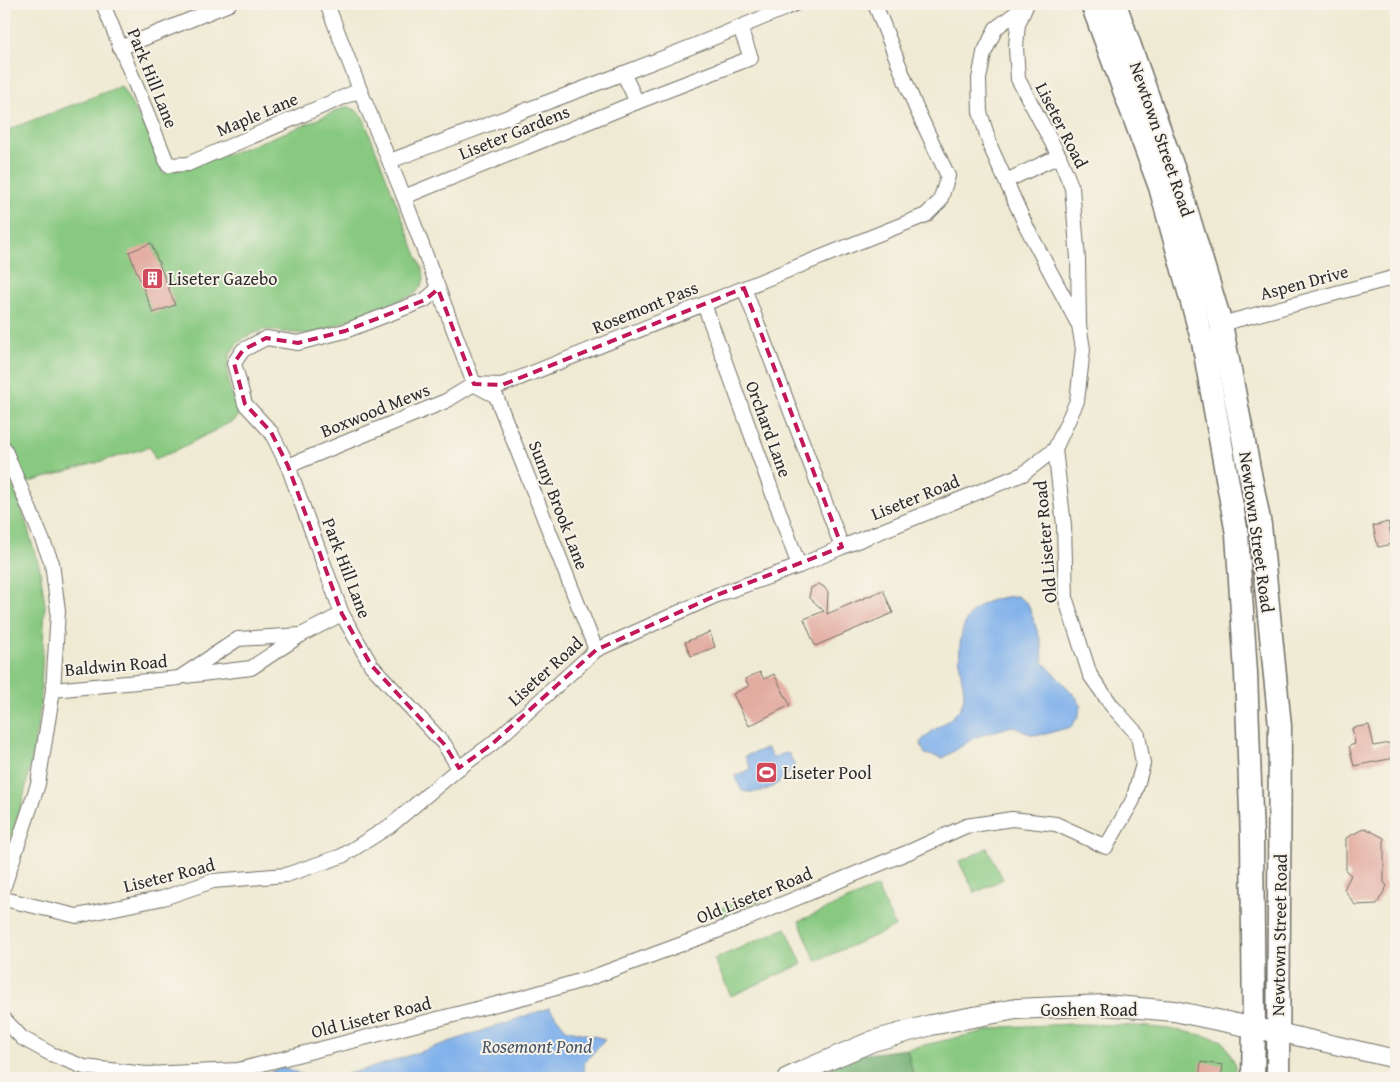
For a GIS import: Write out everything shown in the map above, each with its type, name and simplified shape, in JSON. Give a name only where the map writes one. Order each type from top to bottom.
[{"type":"main road","name":"Newtown Street Road","points":[[1092,4],[1160,187],[1203,342],[1237,534],[1246,666],[1252,839],[1253,1078]]},
{"type":"main road","name":"Newtown Street Road","points":[[1115,4],[1176,176],[1220,324],[1260,525],[1280,736],[1278,1078]]},
{"type":"main road","points":[[1246,666],[1274,660]]},
{"type":"main road","name":"Goshen Road","points":[[788,1078],[872,1041],[931,1025],[1016,1009],[1105,1005],[1174,1011],[1278,1032]]},
{"type":"street","name":"Park Hill Lane","points":[[103,4],[168,165]]},
{"type":"street","points":[[120,48],[228,4]]},
{"type":"street","points":[[327,4],[404,197],[474,384]]},
{"type":"street","name":"Liseter Gardens","points":[[390,161],[623,74],[795,4]]},
{"type":"street","name":"Rosemont Pass","points":[[474,384],[502,385],[926,215],[940,201],[948,176],[916,108],[875,4]]},
{"type":"street","name":"Liseter Road","points":[[4,899],[77,916],[163,898],[213,881],[286,875],[342,856],[390,826],[459,768],[492,744],[596,650],[717,595],[799,566],[1023,474],[1055,449],[1077,401],[1083,349],[1079,325],[1078,259],[1072,188],[1059,156],[1018,79],[1016,47],[1018,24],[1027,4]]},
{"type":"street","name":"Liseter Road","points":[[1027,4],[996,28],[984,53],[978,79],[980,112],[991,148],[1026,226],[1079,325]]},
{"type":"street","name":"Liseter Gardens","points":[[404,197],[637,102],[751,58],[740,28]]},
{"type":"street","points":[[623,74],[637,102]]},
{"type":"street","name":"Maple Lane","points":[[168,165],[188,164],[360,90]]},
{"type":"street","points":[[1006,181],[1059,156]]},
{"type":"street","name":"Aspen Drive","points":[[1220,324],[1396,277]]},
{"type":"street","name":"Orchard Lane","points":[[744,288],[842,547]]},
{"type":"street","name":"Park Hill Lane","points":[[438,289],[425,300],[345,332],[298,343],[266,338],[243,350],[234,363],[245,404],[271,432],[288,466],[342,614],[371,665],[444,744],[459,768]]},
{"type":"street","name":"Orchard Lane","points":[[704,304],[799,566]]},
{"type":"street","name":"Boxwood Mews","points":[[288,466],[446,401],[474,384]]},
{"type":"street","name":"Sunny Brook Lane","points":[[474,384],[496,396],[596,650]]},
{"type":"street","points":[[4,448],[52,563],[58,611],[53,690],[38,784],[4,886]]},
{"type":"street","name":"Old Liseter Road","points":[[4,1019],[22,1038],[51,1054],[84,1066],[146,1074],[238,1070],[528,996],[590,978],[712,933],[966,826],[1012,819],[1056,824],[1106,847],[1133,800],[1143,764],[1138,735],[1112,706],[1090,675],[1066,600],[1064,525],[1055,449]]},
{"type":"street","name":"Baldwin Road","points":[[53,690],[251,668],[301,635],[342,614]]},
{"type":"street","name":"Baldwin Road","points":[[180,677],[238,639],[301,635]]},
{"type":"street","name":"Goshen Road","points":[[1278,1032],[1396,1059]]},
{"type":"highlighted area","points":[[744,288],[842,547],[717,595],[596,650],[492,744],[459,768],[444,744],[371,665],[342,614],[288,466],[271,432],[245,404],[234,363],[243,350],[266,338],[298,343],[345,331],[425,300],[438,289],[474,384],[502,385]]},
{"type":"green space","points":[[121,86],[157,148],[163,174],[237,151],[347,106],[356,110],[363,117],[422,267],[424,280],[415,294],[319,332],[300,333],[265,330],[249,335],[238,343],[228,363],[230,387],[240,413],[233,421],[175,451],[155,459],[150,447],[27,483],[4,428],[4,133]]},
{"type":"green space","points":[[4,465],[21,507],[40,569],[45,605],[40,710],[23,800],[4,859]]},
{"type":"green space","points":[[987,848],[1003,879],[975,893],[959,862]]},
{"type":"green space","points":[[877,887],[895,927],[816,961],[799,921]]},
{"type":"green space","points":[[758,893],[761,901],[722,917],[719,909]]},
{"type":"green space","points":[[786,928],[802,964],[731,996],[714,959]]},
{"type":"green space","points":[[1072,1024],[1167,1029],[1223,1041],[1236,1065],[1235,1078],[914,1078],[907,1049],[1003,1027]]},
{"type":"green space","points":[[907,1049],[914,1078],[809,1078],[849,1056]]},
{"type":"water","points":[[1017,596],[1028,604],[1042,645],[1043,662],[1076,697],[1081,706],[1078,717],[1071,727],[1047,734],[1036,735],[1012,726],[976,737],[943,758],[925,754],[920,743],[951,718],[961,707],[963,701],[960,651],[964,625],[978,607],[1001,598]]},
{"type":"water","name":"Liseter Pool","points":[[767,748],[773,758],[788,752],[795,766],[778,783],[766,790],[758,792],[742,791],[735,776],[751,769],[745,756]]},
{"type":"water","name":"Rosemont Pond","points":[[549,1008],[566,1029],[605,1039],[584,1063],[584,1078],[255,1078],[283,1067],[307,1077],[337,1077],[384,1064]]},
{"type":"building","name":"Liseter Gazebo","points":[[151,243],[175,305],[153,313],[129,252]]},
{"type":"building","points":[[1388,522],[1393,544],[1378,547],[1373,526]]},
{"type":"building","points":[[819,584],[828,592],[827,614],[883,590],[893,613],[815,646],[804,619],[824,611],[809,597],[811,588]]},
{"type":"building","points":[[710,632],[715,647],[691,656],[685,642]]},
{"type":"building","points":[[760,672],[764,679],[774,674],[790,705],[749,726],[733,694],[749,686],[745,679]]},
{"type":"building","points":[[1369,725],[1374,746],[1390,743],[1394,758],[1354,766],[1349,746],[1355,744],[1352,728]]},
{"type":"building","points":[[1365,828],[1384,838],[1384,882],[1387,886],[1377,904],[1355,905],[1344,889],[1351,875],[1346,871],[1346,838]]},
{"type":"building","points":[[1201,1062],[1223,1065],[1221,1078],[1199,1078]]},
{"type":"place","name":"Liseter Gazebo","points":[[152,278]]},
{"type":"place","name":"Liseter Pool","points":[[767,772]]}]
